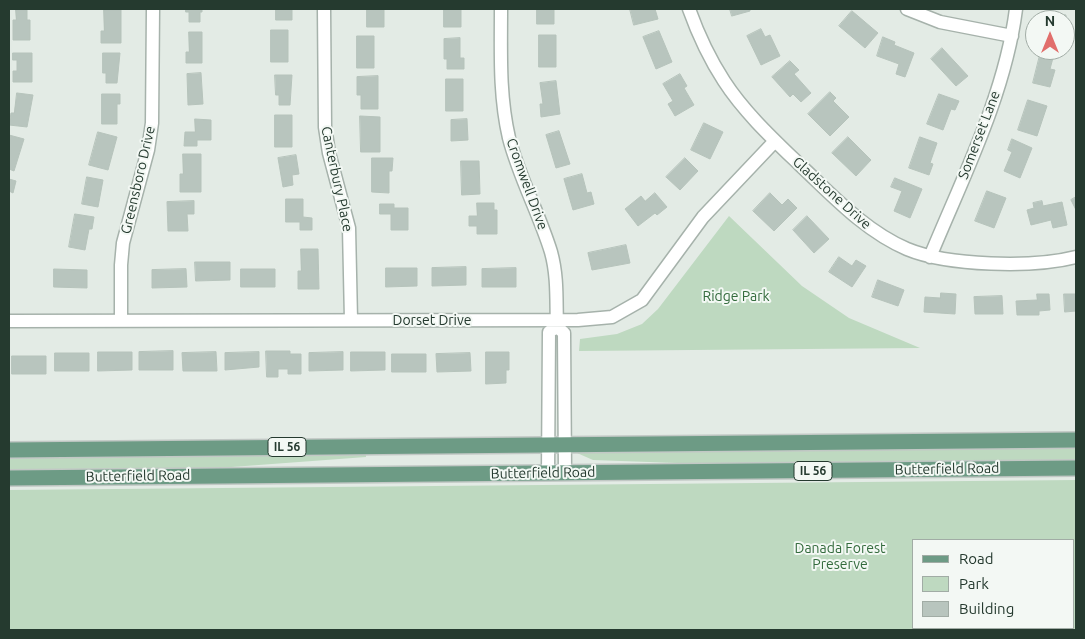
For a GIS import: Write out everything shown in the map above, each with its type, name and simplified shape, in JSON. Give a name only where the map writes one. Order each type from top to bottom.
[{"type":"main road","name":"Butterfield Road","points":[[9,450],[1076,440]]},
{"type":"main road","name":"Butterfield Road","points":[[9,478],[1076,468]]},
{"type":"street","name":"Greensboro Drive","points":[[120,321],[123,243],[148,150],[152,123],[153,9]]},
{"type":"street","name":"Canterbury Place","points":[[324,9],[325,127],[329,153],[349,228],[351,320]]},
{"type":"street","name":"Cromwell Drive","points":[[501,9],[501,77],[505,115],[516,163],[551,252],[556,277],[557,324],[564,333],[565,473]]},
{"type":"street","name":"Gladstone Drive","points":[[689,9],[703,45],[736,99],[775,141],[864,224],[892,242],[930,257],[972,263],[1044,262],[1076,257]]},
{"type":"street","points":[[907,9],[940,22],[1012,36]]},
{"type":"street","name":"Somerset Lane","points":[[930,257],[992,106],[1012,36],[1016,9]]},
{"type":"street","name":"Dorset Drive","points":[[9,321],[351,320],[557,324],[612,317],[642,300],[702,218],[775,141]]},
{"type":"street","name":"Cromwell Drive","points":[[548,473],[549,332],[557,324]]},
{"type":"green space","name":"Ridge Park","points":[[729,216],[802,286],[849,318],[920,348],[579,351],[580,339],[617,334],[642,324],[658,309]]},
{"type":"green space","points":[[1076,447],[1076,461],[705,464],[593,460],[577,453]]},
{"type":"green space","points":[[366,453],[366,457],[205,469],[9,471],[9,457]]},
{"type":"green space","name":"Danada Forest Preserve","points":[[1076,480],[1076,630],[9,630],[9,490]]},
{"type":"building","points":[[186,9],[202,9],[202,12],[200,12],[200,22],[189,22],[189,12],[186,12]]},
{"type":"building","points":[[276,9],[292,9],[292,20],[276,20]]},
{"type":"building","points":[[367,9],[384,9],[384,27],[367,27]]},
{"type":"building","points":[[444,9],[461,9],[461,27],[444,27]]},
{"type":"building","points":[[537,9],[554,9],[554,24],[537,24]]},
{"type":"building","points":[[630,9],[655,9],[658,19],[634,25]]},
{"type":"building","points":[[730,9],[750,9],[750,11],[732,16]]},
{"type":"building","points":[[16,10],[27,10],[27,20],[30,20],[30,40],[13,40],[13,20],[16,20]]},
{"type":"building","points":[[104,10],[121,10],[121,43],[101,43],[101,31],[104,31]]},
{"type":"building","points":[[852,11],[878,33],[865,48],[839,26]]},
{"type":"building","points":[[761,29],[765,37],[770,35],[780,56],[761,65],[747,36]]},
{"type":"building","points":[[271,30],[288,30],[288,62],[271,62]]},
{"type":"building","points":[[659,31],[672,62],[656,69],[643,37]]},
{"type":"building","points":[[189,32],[202,32],[202,63],[186,63],[186,52],[189,52]]},
{"type":"building","points":[[539,35],[556,35],[556,67],[539,67]]},
{"type":"building","points":[[357,36],[374,36],[374,68],[357,68]]},
{"type":"building","points":[[883,37],[895,42],[894,45],[914,53],[905,77],[896,74],[899,64],[877,56]]},
{"type":"building","points":[[460,38],[460,58],[464,58],[464,69],[447,69],[447,59],[444,59],[444,39]]},
{"type":"building","points":[[942,48],[968,76],[956,86],[931,59]]},
{"type":"building","points":[[13,53],[32,53],[32,82],[13,82],[13,71],[17,71],[17,60],[13,60]]},
{"type":"building","points":[[103,53],[120,53],[117,83],[106,83],[106,73],[103,73]]},
{"type":"building","points":[[1039,60],[1052,60],[1050,69],[1055,70],[1050,87],[1033,83]]},
{"type":"building","points":[[790,61],[799,70],[794,74],[811,93],[801,102],[793,94],[790,97],[772,77]]},
{"type":"building","points":[[201,73],[203,104],[188,105],[187,74]]},
{"type":"building","points":[[680,74],[687,86],[684,88],[694,105],[675,116],[668,104],[673,101],[663,84]]},
{"type":"building","points":[[275,75],[292,75],[290,105],[279,105],[279,95],[276,95]]},
{"type":"building","points":[[378,76],[378,109],[361,109],[361,95],[357,95],[357,77]]},
{"type":"building","points":[[446,79],[463,79],[463,111],[446,111]]},
{"type":"building","points":[[556,81],[560,114],[541,117],[540,104],[543,104],[540,83]]},
{"type":"building","points":[[830,92],[836,98],[833,101],[849,117],[830,136],[808,114]]},
{"type":"building","points":[[17,93],[33,95],[27,127],[9,125],[11,113],[14,113]]},
{"type":"building","points":[[102,94],[120,94],[120,104],[117,104],[117,124],[102,124]]},
{"type":"building","points":[[939,94],[959,101],[955,110],[951,109],[943,130],[927,124]]},
{"type":"building","points":[[1028,100],[1047,106],[1037,136],[1018,130]]},
{"type":"building","points":[[275,115],[292,115],[292,147],[275,147]]},
{"type":"building","points":[[360,116],[380,117],[380,152],[361,152]]},
{"type":"building","points":[[195,119],[211,120],[211,140],[197,140],[197,146],[184,146],[185,132],[195,132]]},
{"type":"building","points":[[467,119],[468,140],[451,141],[451,120]]},
{"type":"building","points":[[704,123],[723,132],[710,159],[691,150]]},
{"type":"building","points":[[559,131],[570,164],[556,168],[546,135]]},
{"type":"building","points":[[98,132],[117,137],[108,170],[89,165]]},
{"type":"building","points":[[9,135],[24,139],[14,171],[9,169]]},
{"type":"building","points":[[848,137],[871,160],[856,176],[832,153]]},
{"type":"building","points":[[920,137],[937,143],[930,163],[933,164],[929,175],[909,168]]},
{"type":"building","points":[[1012,139],[1032,148],[1020,178],[1004,171],[1012,152],[1008,150]]},
{"type":"building","points":[[183,154],[201,154],[201,192],[180,192],[180,174],[183,174]]},
{"type":"building","points":[[296,155],[299,174],[292,175],[293,185],[283,187],[278,158]]},
{"type":"building","points":[[372,158],[393,158],[392,171],[389,171],[389,193],[372,192]]},
{"type":"building","points":[[685,158],[698,171],[680,190],[666,177]]},
{"type":"building","points":[[461,161],[479,161],[480,194],[462,195]]},
{"type":"building","points":[[582,174],[587,193],[591,192],[594,204],[573,210],[564,179]]},
{"type":"building","points":[[87,177],[103,180],[98,207],[82,204]]},
{"type":"building","points":[[895,178],[922,189],[910,218],[894,211],[902,191],[891,187]]},
{"type":"building","points":[[9,179],[16,181],[13,193],[9,191]]},
{"type":"building","points":[[987,191],[1006,198],[994,228],[975,221]]},
{"type":"building","points":[[655,193],[667,207],[657,215],[655,213],[638,226],[625,209],[641,196],[645,201]]},
{"type":"building","points":[[770,193],[782,205],[788,199],[797,208],[774,231],[753,211]]},
{"type":"building","points":[[1076,197],[1076,210],[1071,200]]},
{"type":"building","points":[[286,199],[303,199],[303,217],[312,218],[312,230],[300,230],[300,222],[286,222]]},
{"type":"building","points":[[194,201],[194,214],[187,214],[188,231],[168,231],[167,202]]},
{"type":"building","points":[[1042,201],[1043,206],[1062,202],[1067,225],[1053,228],[1051,220],[1031,225],[1027,210],[1034,208],[1033,203]]},
{"type":"building","points":[[477,203],[494,203],[494,210],[497,210],[497,234],[477,234],[477,226],[469,226],[469,216],[477,216]]},
{"type":"building","points":[[380,204],[394,204],[394,208],[408,208],[408,230],[391,230],[391,214],[380,214]]},
{"type":"building","points":[[75,214],[94,217],[92,229],[89,229],[85,250],[69,247]]},
{"type":"building","points":[[807,216],[829,239],[814,253],[793,230]]},
{"type":"building","points":[[626,245],[630,263],[592,270],[588,253]]},
{"type":"building","points":[[301,249],[318,249],[319,289],[298,289],[298,271],[301,271]]},
{"type":"building","points":[[839,257],[852,266],[856,260],[866,266],[852,287],[829,272]]},
{"type":"building","points":[[195,262],[230,262],[230,280],[196,281]]},
{"type":"building","points":[[466,267],[466,285],[432,286],[432,268]]},
{"type":"building","points":[[386,268],[417,268],[417,286],[386,287]]},
{"type":"building","points":[[516,268],[516,287],[482,287],[482,269]]},
{"type":"building","points":[[54,269],[87,270],[87,288],[54,287]]},
{"type":"building","points":[[186,269],[187,287],[152,288],[152,270]]},
{"type":"building","points":[[241,269],[275,269],[275,287],[241,287]]},
{"type":"building","points":[[878,280],[904,290],[898,306],[872,297]]},
{"type":"building","points":[[941,293],[956,294],[955,314],[924,312],[925,297],[940,298]]},
{"type":"building","points":[[1037,294],[1049,294],[1050,310],[1039,311],[1039,315],[1017,315],[1016,301],[1037,300]]},
{"type":"building","points":[[1064,294],[1076,294],[1076,311],[1065,312]]},
{"type":"building","points":[[1002,296],[1003,314],[975,314],[974,297]]},
{"type":"building","points":[[173,351],[173,370],[139,370],[139,352]]},
{"type":"building","points":[[266,351],[290,351],[290,354],[301,354],[301,374],[288,374],[288,369],[278,369],[278,377],[267,377]]},
{"type":"building","points":[[98,352],[132,352],[132,370],[98,371]]},
{"type":"building","points":[[216,352],[217,371],[183,371],[182,353]]},
{"type":"building","points":[[259,352],[259,367],[225,370],[225,353]]},
{"type":"building","points":[[343,352],[343,370],[309,371],[309,353]]},
{"type":"building","points":[[351,352],[385,352],[385,370],[351,371]]},
{"type":"building","points":[[486,352],[509,352],[509,370],[506,370],[506,383],[486,384]]},
{"type":"building","points":[[55,353],[89,353],[89,371],[55,371]]},
{"type":"building","points":[[470,353],[471,371],[437,372],[436,354]]},
{"type":"building","points":[[392,354],[426,354],[426,372],[392,372]]},
{"type":"building","points":[[12,356],[46,356],[46,374],[12,374]]}]
